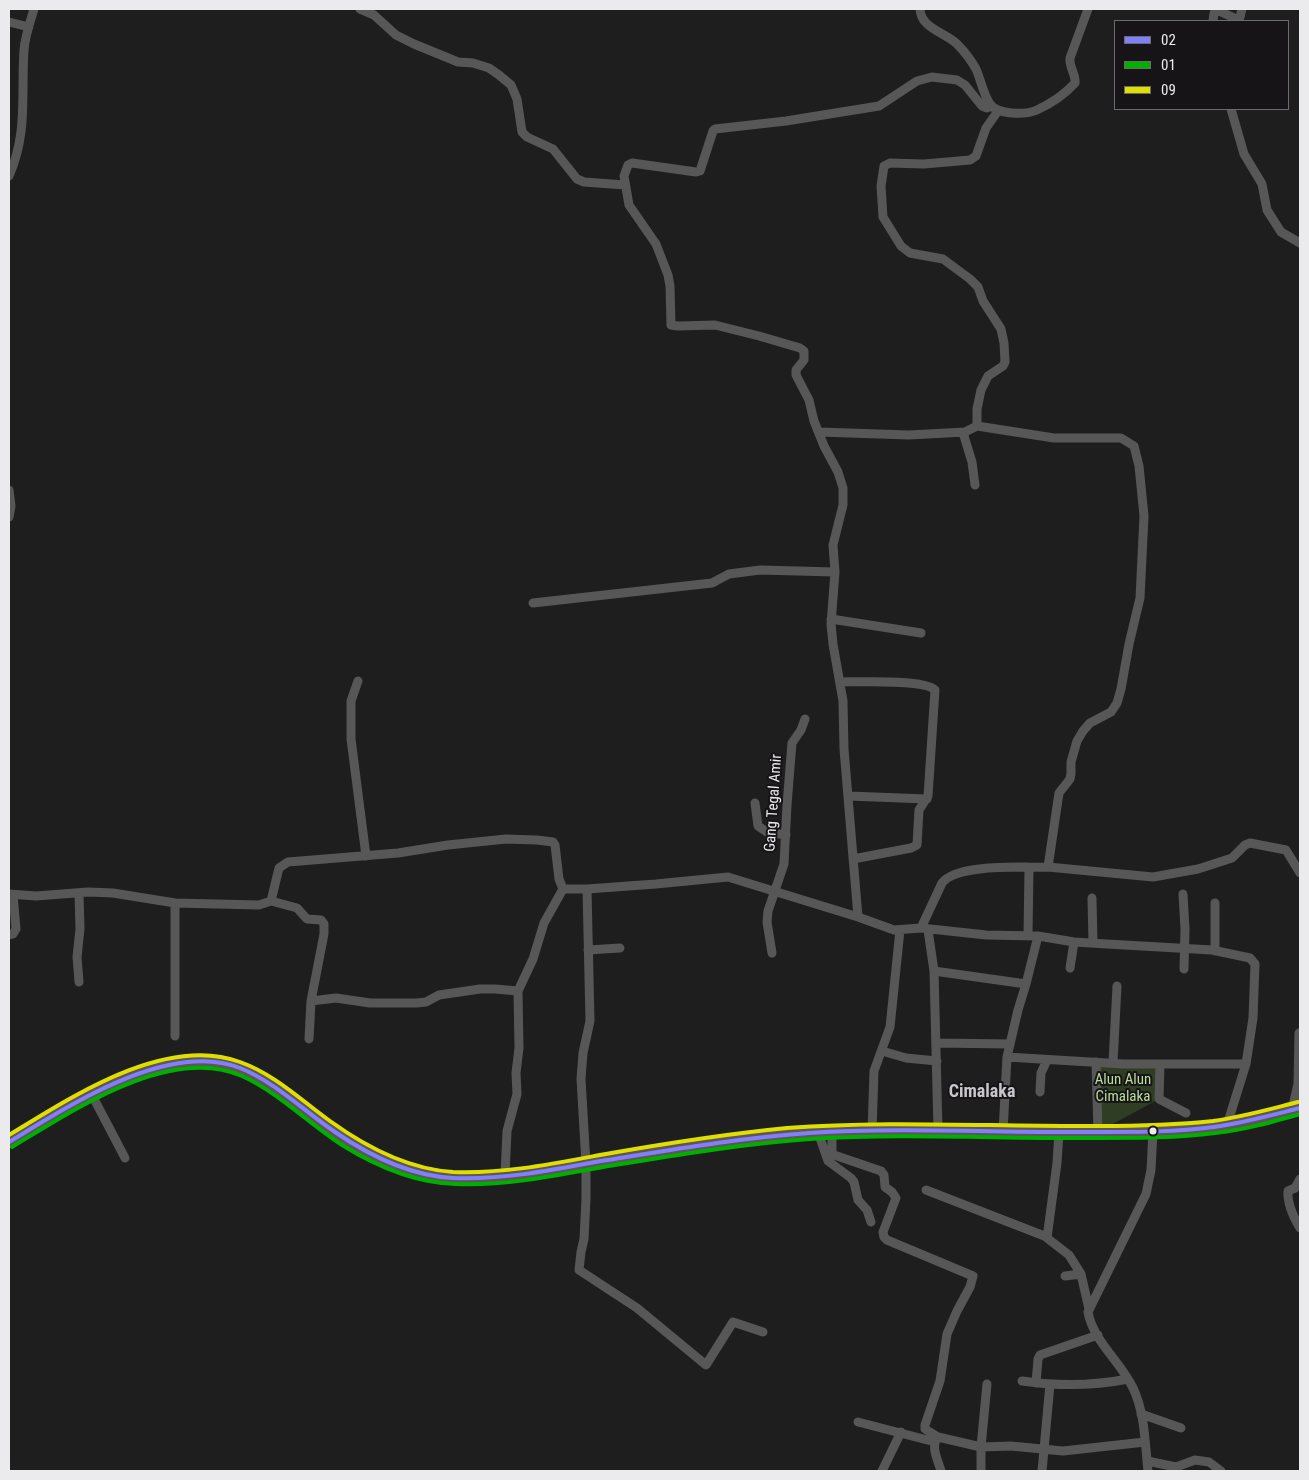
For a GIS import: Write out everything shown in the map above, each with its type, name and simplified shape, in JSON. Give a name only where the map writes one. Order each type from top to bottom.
[{"type":"highway","points":[[9,1142],[102,1089],[139,1075],[176,1064],[195,1061],[226,1063],[244,1070],[263,1081],[357,1147],[396,1165],[434,1177],[456,1178],[505,1175],[750,1139],[818,1132],[938,1130],[1003,1132],[1153,1131],[1227,1125],[1296,1109]]},
{"type":"street","points":[[9,176],[20,142],[23,125],[24,50],[34,9]]},
{"type":"street","points":[[360,9],[374,15],[396,35],[414,44],[458,62],[473,63],[489,68],[511,85],[517,99],[522,132],[527,137],[553,149],[577,178],[584,182],[625,185]]},
{"type":"street","points":[[920,9],[920,14],[924,21],[957,44],[965,54],[975,68],[994,108],[976,156],[970,160],[924,164],[890,163],[884,166],[881,186],[883,217],[901,246],[910,253],[943,259],[970,279],[978,287],[1001,329],[1005,362],[1003,366],[988,376],[981,390],[977,409],[978,426]]},
{"type":"street","points":[[858,917],[844,749],[841,682],[833,644],[831,619],[834,545],[843,505],[843,488],[838,472],[819,432],[809,400],[795,373],[804,360],[805,354],[802,349],[715,325],[671,325],[670,286],[664,264],[652,238],[629,205],[625,185],[625,171],[628,165],[632,163],[691,172],[700,171],[713,130],[715,129],[786,121],[879,106],[917,81],[925,79],[944,78],[957,80],[965,85],[982,106],[987,108],[994,108],[1009,113],[1036,111],[1066,92],[1075,83],[1070,58],[1078,31],[1088,9]]},
{"type":"street","points":[[1218,10],[1237,20]]},
{"type":"street","points":[[9,22],[29,27]]},
{"type":"street","points":[[1231,110],[1244,154],[1262,184],[1267,210],[1281,232],[1300,243]]},
{"type":"street","points":[[819,432],[909,435],[965,432],[978,426],[1054,438],[1121,438],[1134,446],[1139,466],[1144,516],[1140,598],[1117,703],[1111,712],[1090,723],[1082,731],[1071,762],[1072,774],[1058,793],[1048,868]]},
{"type":"street","points":[[965,432],[964,436],[972,462],[975,485]]},
{"type":"street","points":[[9,490],[12,506],[9,517]]},
{"type":"street","points":[[533,603],[712,582],[729,574],[760,570],[834,572]]},
{"type":"street","points":[[831,619],[921,633]]},
{"type":"street","points":[[358,681],[351,701],[352,739],[366,856]]},
{"type":"street","points":[[841,682],[896,682],[928,686],[934,689],[932,751],[927,799],[919,810],[916,847],[853,859]]},
{"type":"street","name":"Gang Tegal Amir","points":[[772,953],[767,922],[768,911],[784,864],[787,792],[792,743],[801,730],[805,718]]},
{"type":"street","points":[[848,796],[927,799]]},
{"type":"street","points":[[755,804],[758,826],[767,832],[786,835]]},
{"type":"street","points":[[271,901],[279,868],[288,862],[366,856],[498,840],[550,841],[555,845],[559,879],[563,889]]},
{"type":"street","points":[[938,1130],[934,971],[925,929],[942,883],[947,878],[984,868],[1048,868],[1154,876],[1198,869],[1232,858],[1245,845],[1250,843],[1286,850],[1300,873]]},
{"type":"street","points":[[1028,936],[1029,868]]},
{"type":"street","points":[[563,889],[587,889],[728,877],[858,917],[882,927],[900,930],[925,929],[986,935],[1038,936],[1074,942],[1215,951],[1250,958],[1255,964],[1253,1018],[1246,1064],[1227,1125]]},
{"type":"street","points":[[505,1175],[508,1126],[517,1094],[516,1073],[519,1048],[518,991],[533,959],[544,923],[563,889]]},
{"type":"street","points":[[587,889],[590,1021],[583,1053],[581,1079],[586,1164],[584,1239],[580,1270],[637,1308],[706,1365],[733,1322],[763,1332]]},
{"type":"street","points":[[9,935],[13,934],[16,929],[11,895],[113,893],[175,903],[259,905],[271,901],[297,908],[307,918],[323,922],[324,934],[311,1001],[309,1039]]},
{"type":"street","points":[[79,894],[80,929],[77,956],[79,982]]},
{"type":"street","points":[[1183,894],[1185,929],[1184,970]]},
{"type":"street","points":[[1092,898],[1093,943]]},
{"type":"street","points":[[175,903],[175,1036]]},
{"type":"street","points":[[1215,903],[1215,951]]},
{"type":"street","points":[[872,1132],[874,1071],[890,1027],[900,930]]},
{"type":"street","points":[[1003,1132],[1007,1057],[1038,936]]},
{"type":"street","points":[[1070,968],[1074,942]]},
{"type":"street","points":[[588,950],[620,948]]},
{"type":"street","points":[[934,971],[1026,984]]},
{"type":"street","points":[[1113,1063],[1116,986]]},
{"type":"street","points":[[311,1001],[333,998],[370,1003],[416,1003],[426,1002],[439,995],[480,989],[495,988],[518,991]]},
{"type":"street","points":[[1296,1109],[1298,1034]]},
{"type":"street","points":[[936,1044],[1010,1044]]},
{"type":"street","points":[[882,1051],[906,1058],[937,1061]]},
{"type":"street","points":[[1007,1057],[1113,1063],[1246,1064]]},
{"type":"street","points":[[1040,1092],[1041,1073],[1047,1060]]},
{"type":"street","points":[[1096,1062],[1098,1132]]},
{"type":"street","points":[[1160,1064],[1159,1100],[1186,1113]]},
{"type":"street","points":[[92,1095],[124,1158]]},
{"type":"street","points":[[1148,1471],[1141,1414],[1133,1388],[1098,1335],[1089,1315],[1091,1305],[1146,1194],[1151,1170],[1153,1131]]},
{"type":"street","points":[[818,1132],[828,1161],[854,1182],[858,1200],[867,1210],[871,1222]]},
{"type":"street","points":[[832,1132],[832,1152],[834,1155],[881,1171],[884,1175],[885,1187],[895,1195],[896,1198],[884,1237],[887,1240],[973,1276],[970,1287],[950,1324],[940,1381],[924,1425],[925,1430],[936,1439]]},
{"type":"street","points":[[1047,1235],[1059,1148],[1059,1132]]},
{"type":"street","points":[[1300,1179],[1295,1188],[1288,1191],[1294,1218],[1300,1228]]},
{"type":"street","points":[[926,1190],[1047,1235],[1069,1255],[1081,1274],[1091,1305]]},
{"type":"street","points":[[1065,1276],[1081,1274]]},
{"type":"street","points":[[1036,1383],[1040,1355],[1098,1335]]},
{"type":"street","points":[[1022,1381],[1050,1384],[1107,1383],[1128,1379]]},
{"type":"street","points":[[981,1471],[981,1447],[987,1384]]},
{"type":"street","points":[[1042,1471],[1050,1384]]},
{"type":"street","points":[[1141,1414],[1181,1428]]},
{"type":"street","points":[[858,1422],[981,1447],[1011,1446],[1063,1451],[1145,1442]]},
{"type":"street","points":[[882,1471],[901,1432]]},
{"type":"street","points":[[936,1439],[934,1447],[941,1471]]},
{"type":"street","points":[[1147,1460],[1176,1467],[1196,1460],[1209,1462],[1221,1471]]},
{"type":"green space","name":"Alun Alun Cimalaka","points":[[1096,1063],[1160,1064],[1159,1099],[1098,1132]]},
{"type":"transit line","name":"09","points":[[9,1135],[60,1104],[119,1074],[150,1063],[181,1056],[211,1056],[240,1062],[252,1067],[287,1088],[344,1131],[373,1148],[419,1166],[453,1172],[527,1168],[647,1147],[787,1128],[865,1124],[1059,1126],[1170,1124],[1224,1119],[1298,1102]]},
{"type":"transit line","name":"02","points":[[9,1142],[89,1095],[120,1081],[151,1070],[182,1063],[212,1062],[240,1068],[253,1074],[289,1097],[323,1124],[376,1157],[406,1169],[453,1178],[528,1174],[705,1145],[809,1133],[881,1130],[1171,1131],[1225,1125],[1300,1108]]},
{"type":"transit line","name":"01","points":[[12,1147],[63,1116],[122,1086],[153,1075],[184,1069],[214,1068],[242,1076],[256,1083],[342,1145],[368,1160],[411,1177],[456,1184],[530,1180],[706,1151],[810,1139],[883,1136],[1172,1137],[1237,1130],[1300,1114]]},
{"type":"district","name":"Cimalaka","points":[[982,1092]]}]
